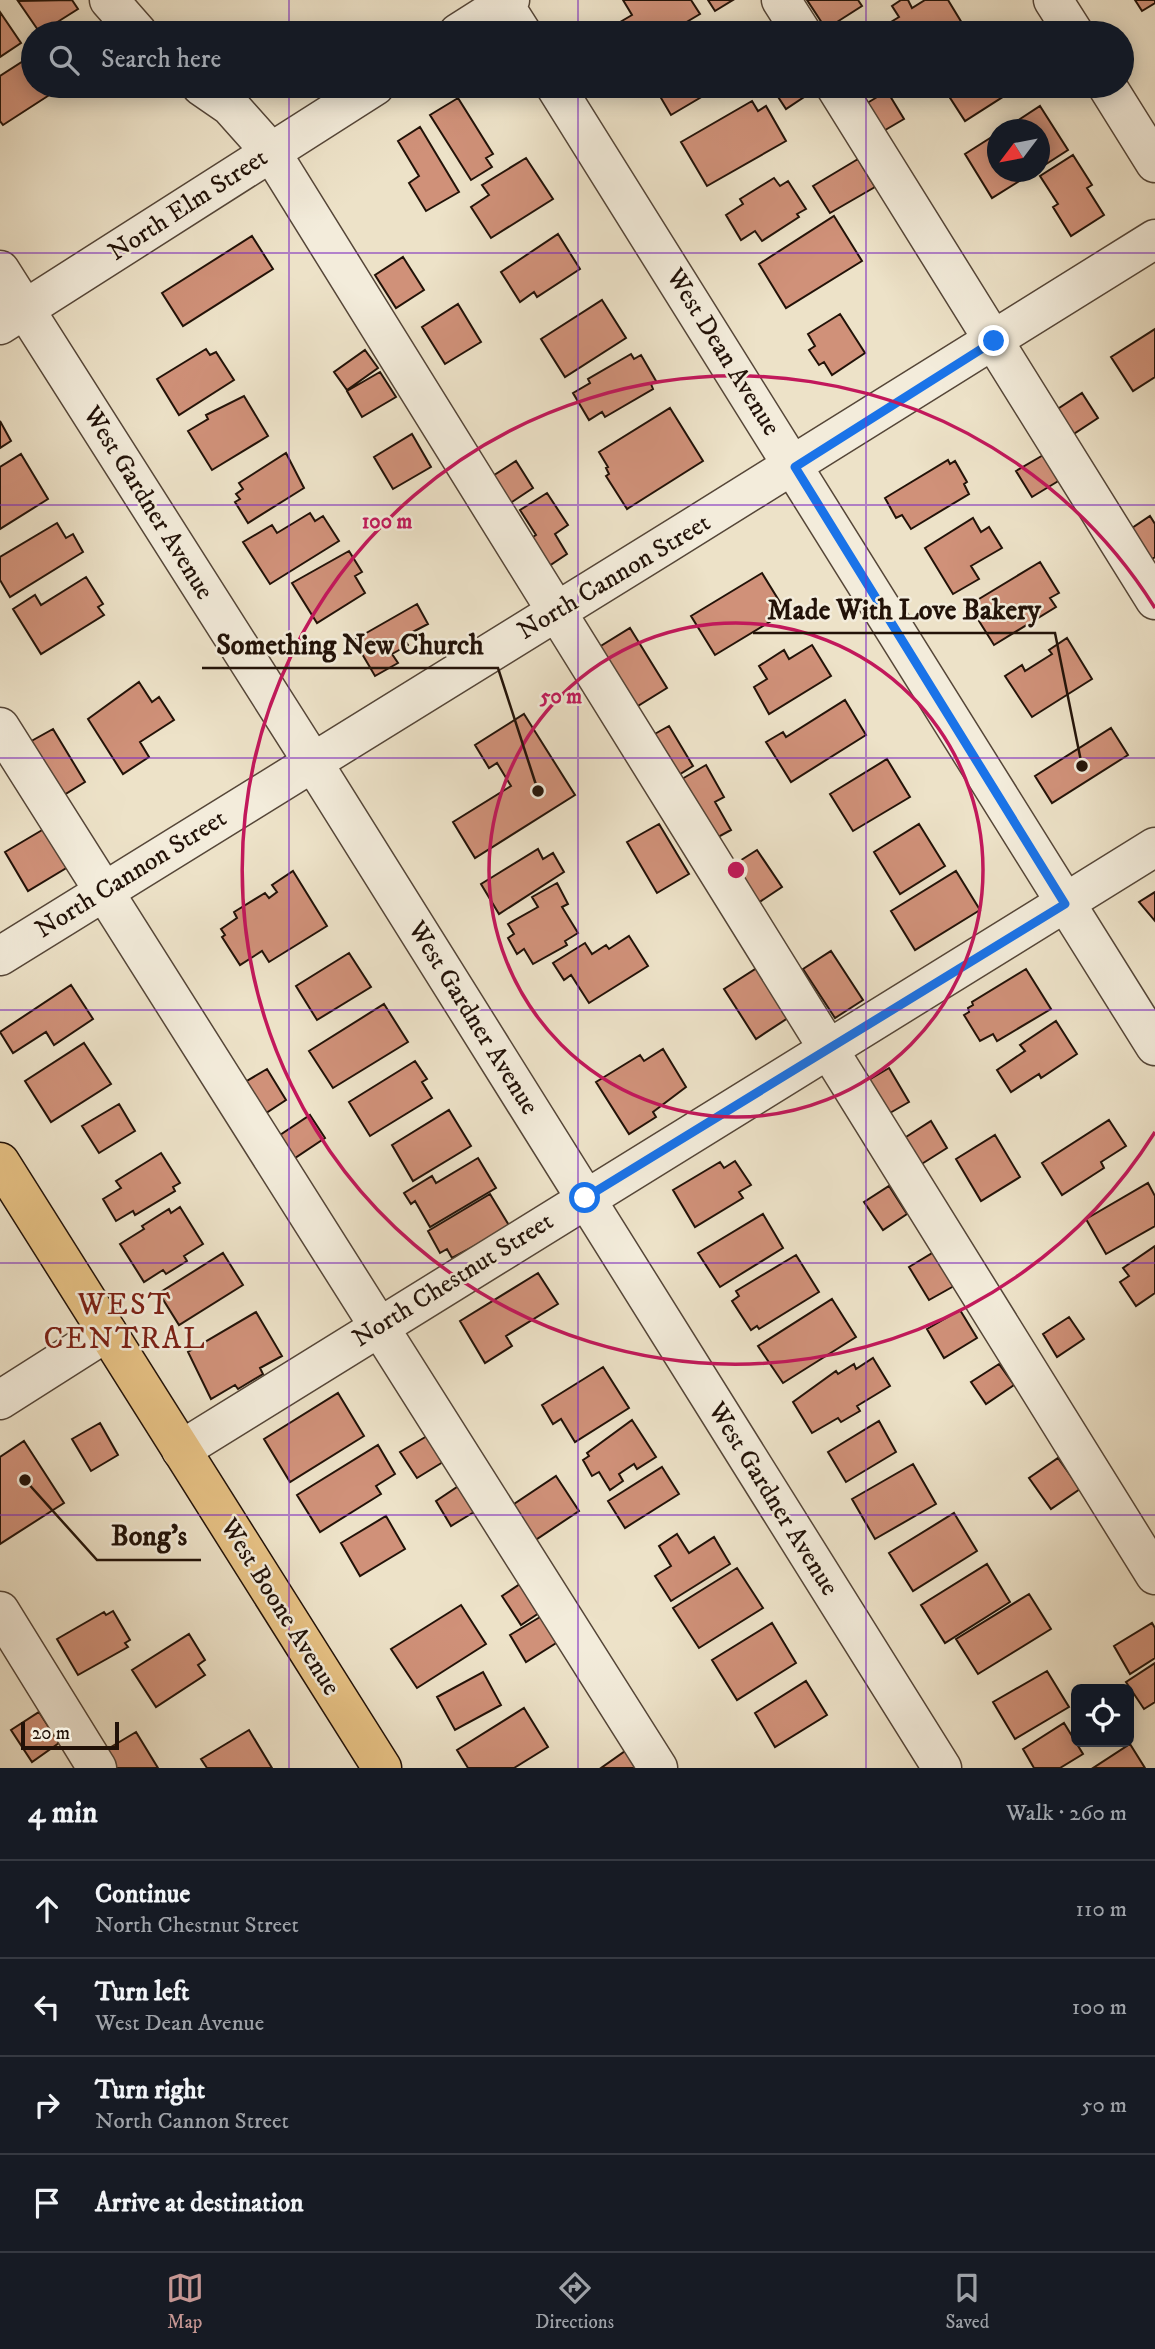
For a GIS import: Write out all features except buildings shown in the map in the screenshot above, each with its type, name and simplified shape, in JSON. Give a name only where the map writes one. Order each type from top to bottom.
[{"type":"main road","name":"West Boone Avenue","points":[[0,1162],[382,1768]]},
{"type":"street","points":[[109,0],[127,21]]},
{"type":"street","points":[[781,0],[794,21]]},
{"type":"street","points":[[1053,0],[1066,21]]},
{"type":"street","points":[[484,21],[509,9]]},
{"type":"street","points":[[218,98],[230,106],[271,152],[1155,1575]]},
{"type":"street","name":"North Elm Street","points":[[13,317],[356,98]]},
{"type":"street","name":"West Dean Avenue","points":[[563,98],[1155,1046]]},
{"type":"street","points":[[842,98],[1155,600]]},
{"type":"street","points":[[1114,98],[1155,163]]},
{"type":"street","name":"North Cannon Street","points":[[0,956],[312,761],[795,467],[1155,239]]},
{"type":"street","name":"West Gardner Avenue","points":[[0,270],[13,317],[312,761],[942,1768]]},
{"type":"street","points":[[0,727],[658,1768]]},
{"type":"street","name":"North Chestnut Street","points":[[181,1450],[1155,847]]},
{"type":"street","points":[[0,1400],[107,1332]]},
{"type":"street","points":[[0,1611],[97,1768]]},
{"type":"place","name":"Made With Love Bakery","points":[[1082,766]]},
{"type":"place","name":"Something New Church","points":[[538,791]]},
{"type":"place","name":"Bong's","points":[[25,1480]]},
{"type":"district","name":"WEST CENTRAL","points":[[125,1322]]},
{"type":"route","points":[[585,1198],[1065,904],[795,467],[994,341]]}]
